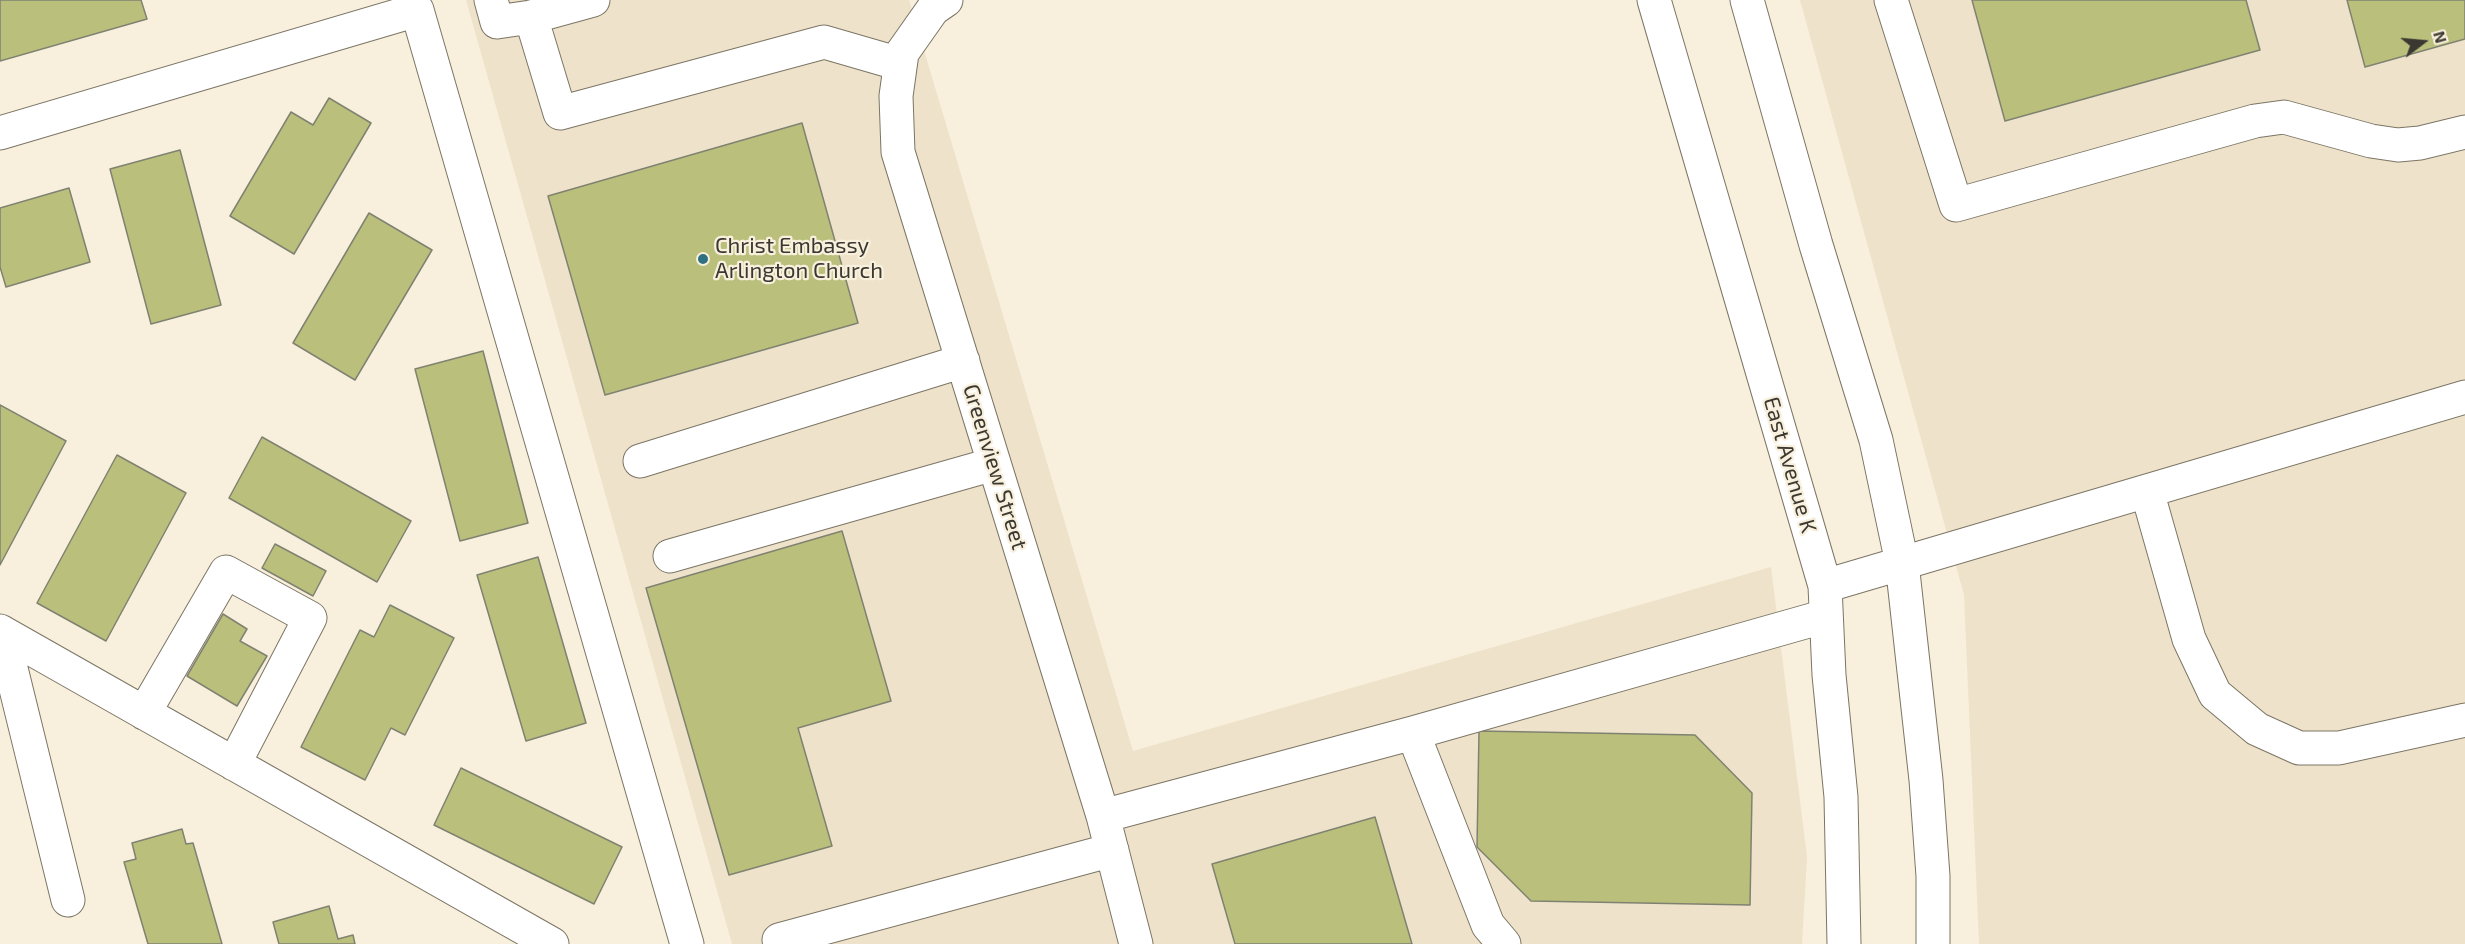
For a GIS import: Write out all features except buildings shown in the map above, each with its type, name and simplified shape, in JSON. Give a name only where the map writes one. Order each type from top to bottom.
[{"type":"street","points":[[491,0],[497,22],[531,17],[593,0]]},
{"type":"street","name":"Greenview Street","points":[[946,0],[933,9],[902,53],[896,96],[898,152],[1103,816],[1136,944]]},
{"type":"street","name":"East Avenue K","points":[[1654,0],[1825,601],[1829,675],[1841,797],[1844,944]]},
{"type":"street","points":[[1747,0],[1816,245],[1876,440],[1902,563],[1926,780],[1933,876],[1933,944]]},
{"type":"street","points":[[1892,0],[1956,205],[2254,121],[2284,117],[2371,141],[2398,145],[2420,143],[2465,132]]},
{"type":"street","points":[[0,133],[417,10],[687,944]]},
{"type":"street","points":[[531,17],[560,113],[824,42],[900,64]]},
{"type":"street","points":[[640,461],[963,362]]},
{"type":"street","points":[[1103,816],[1413,733],[1825,601],[1902,563],[2465,397]]},
{"type":"street","points":[[670,556],[994,464]]},
{"type":"street","points":[[2147,490],[2189,639],[2215,694],[2257,729],[2300,748],[2339,748],[2465,720]]},
{"type":"street","points":[[144,713],[226,572],[310,618],[234,764]]},
{"type":"street","points":[[1,632],[552,944]]},
{"type":"street","points":[[1,632],[68,900]]},
{"type":"street","points":[[1413,733],[1488,925],[1504,944]]},
{"type":"street","points":[[779,940],[1112,850]]},
{"type":"shaded area","points":[[466,0],[909,0],[1133,751],[1771,567],[1807,857],[1802,944],[732,944]]},
{"type":"shaded area","points":[[1800,0],[2465,0],[2465,944],[1979,944],[1964,595]]},
{"type":"place","name":"Christ Embassy Arlington Church","points":[[703,259]]}]
